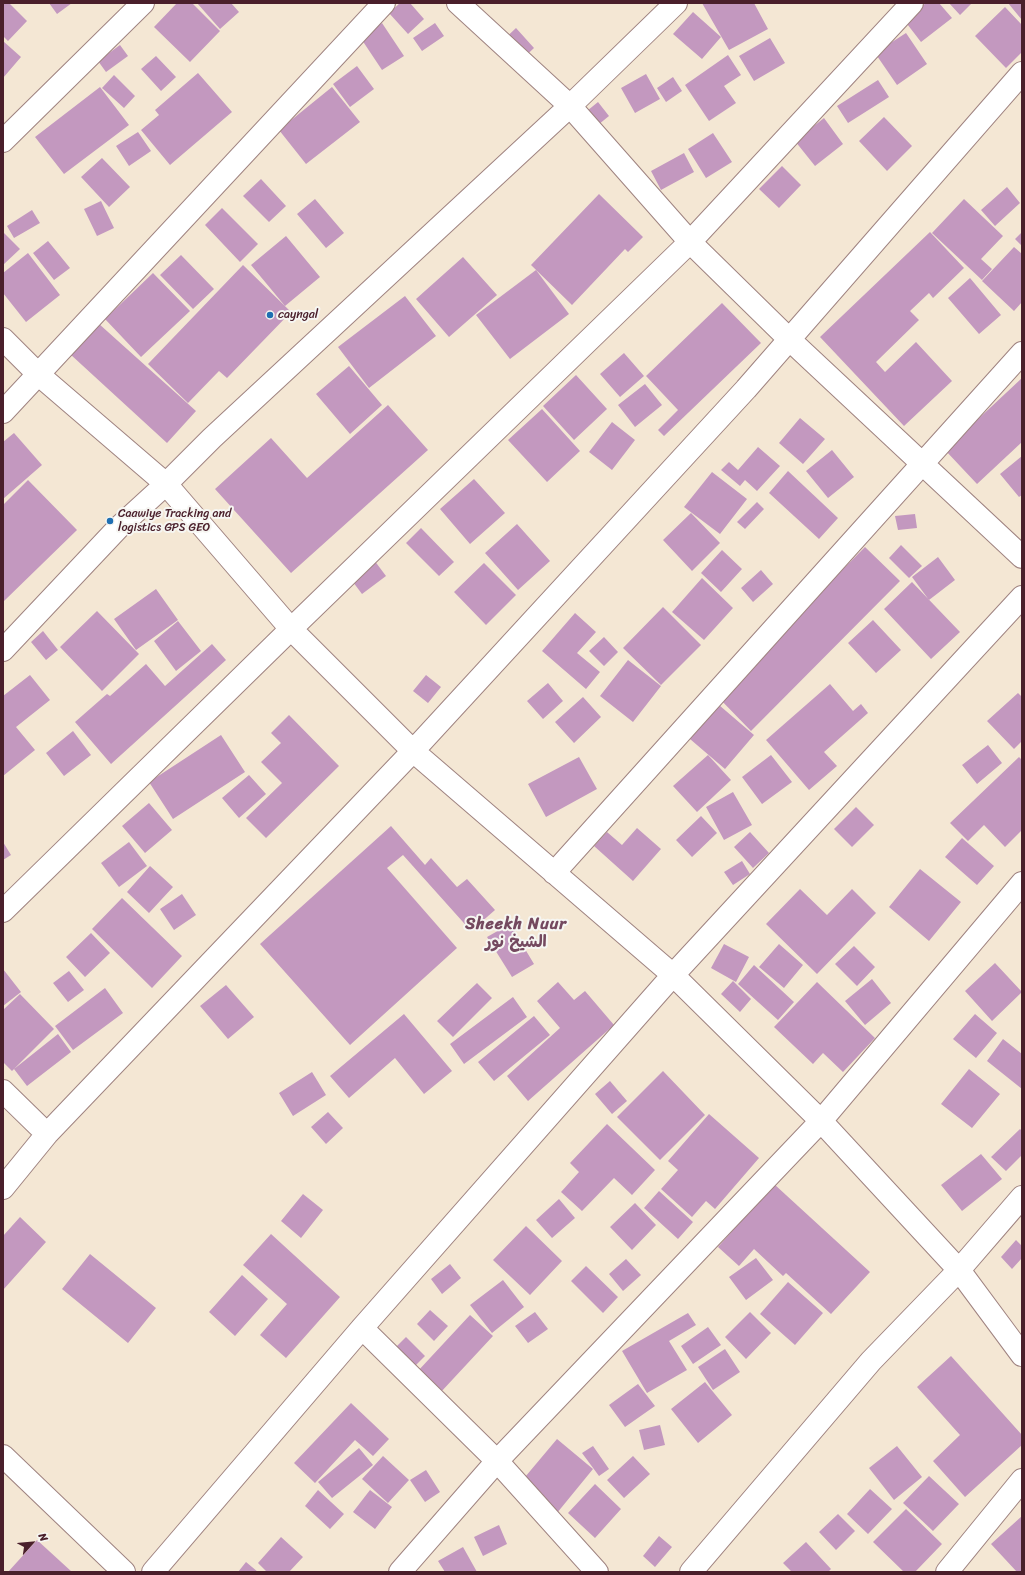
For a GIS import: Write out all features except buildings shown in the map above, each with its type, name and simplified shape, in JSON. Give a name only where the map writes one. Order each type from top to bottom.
[{"type":"street","points":[[3,141],[143,3]]},
{"type":"street","points":[[3,412],[384,3]]},
{"type":"street","points":[[458,3],[570,106],[690,242],[790,340],[1022,558]]},
{"type":"street","points":[[3,650],[119,527],[166,484],[223,427],[570,106],[676,3]]},
{"type":"street","points":[[3,911],[690,242],[912,3]]},
{"type":"street","points":[[3,1188],[47,1134],[412,751],[790,340],[1022,73]]},
{"type":"street","points":[[3,339],[39,375],[166,484],[291,629],[412,751],[674,975],[821,1121],[959,1270],[1022,1355]]},
{"type":"street","points":[[554,873],[1022,353]]},
{"type":"street","points":[[152,1572],[362,1328],[674,975],[1022,597]]},
{"type":"street","points":[[400,1572],[497,1461],[821,1121],[1022,883]]},
{"type":"street","points":[[3,1091],[47,1134]]},
{"type":"street","points":[[691,1572],[871,1360],[959,1270],[1022,1196]]},
{"type":"street","points":[[362,1328],[497,1461],[597,1572]]},
{"type":"street","points":[[3,1456],[124,1572]]},
{"type":"street","points":[[947,1572],[1022,1480]]},
{"type":"place","name":"cayngal","points":[[270,315]]},
{"type":"place","name":"Caawiye Tracking and logistics GPS GEO","points":[[110,521]]},
{"type":"district","name":"Sheekh Nuur الشيخ نور","points":[[516,934]]}]
